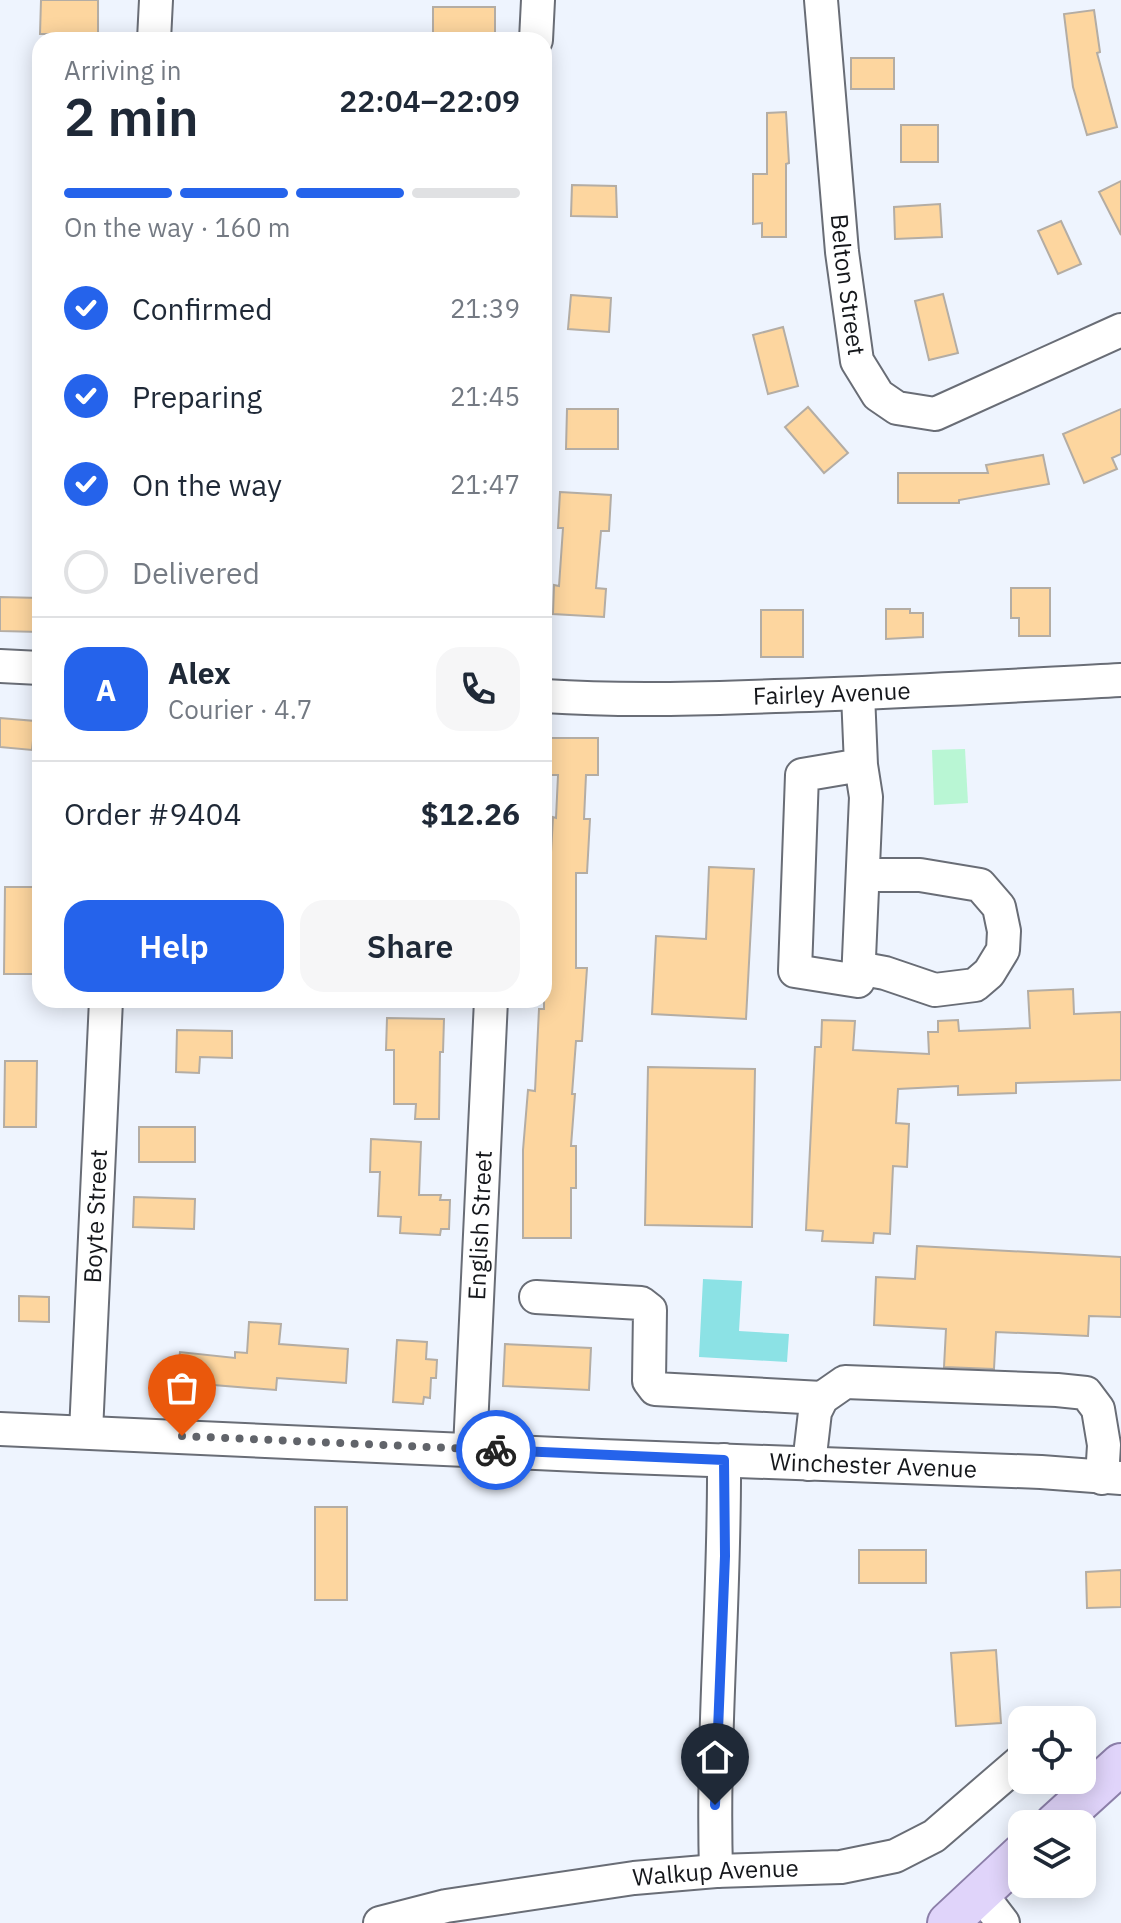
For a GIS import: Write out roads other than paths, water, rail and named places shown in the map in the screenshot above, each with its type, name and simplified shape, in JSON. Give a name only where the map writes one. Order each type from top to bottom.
[{"type":"main road","points":[[1067,1810],[1102,1770]]},
{"type":"main road","points":[[948,1923],[992,1908],[1008,1879]]},
{"type":"street","points":[[154,32],[156,0]]},
{"type":"street","points":[[536,32],[538,0]]},
{"type":"street","name":"Belton Street","points":[[821,0],[842,252],[857,361],[878,395],[897,408],[935,414],[1121,330]]},
{"type":"street","points":[[0,666],[32,668]]},
{"type":"street","name":"Fairley Avenue","points":[[552,697],[616,701],[858,694],[1121,680]]},
{"type":"street","points":[[858,694],[861,765],[866,797],[858,981],[795,971],[802,775],[861,765]]},
{"type":"street","points":[[858,968],[885,973],[935,990],[975,985],[989,973],[1003,950],[1004,931],[999,907],[980,885],[920,875],[863,875]]},
{"type":"street","name":"Boyte Street","points":[[86,1432],[106,1008]]},
{"type":"street","name":"English Street","points":[[470,1449],[491,1008]]},
{"type":"street","points":[[536,1297],[641,1303],[650,1310],[649,1381],[655,1389],[1057,1390],[1086,1393],[1098,1409],[1112,1478]]},
{"type":"street","points":[[809,1464],[815,1412],[834,1390]]},
{"type":"street","name":"Winchester Avenue","points":[[0,1429],[1041,1472],[1112,1478]]},
{"type":"street","points":[[716,1871],[715,1805],[725,1556],[724,1460]]},
{"type":"street","name":"Walkup Avenue","points":[[380,1923],[446,1906],[634,1878],[716,1871],[841,1867],[895,1856],[934,1836],[1008,1772]]},
{"type":"water","points":[[703,1279],[742,1281],[739,1331],[789,1334],[787,1362],[699,1357]]}]
